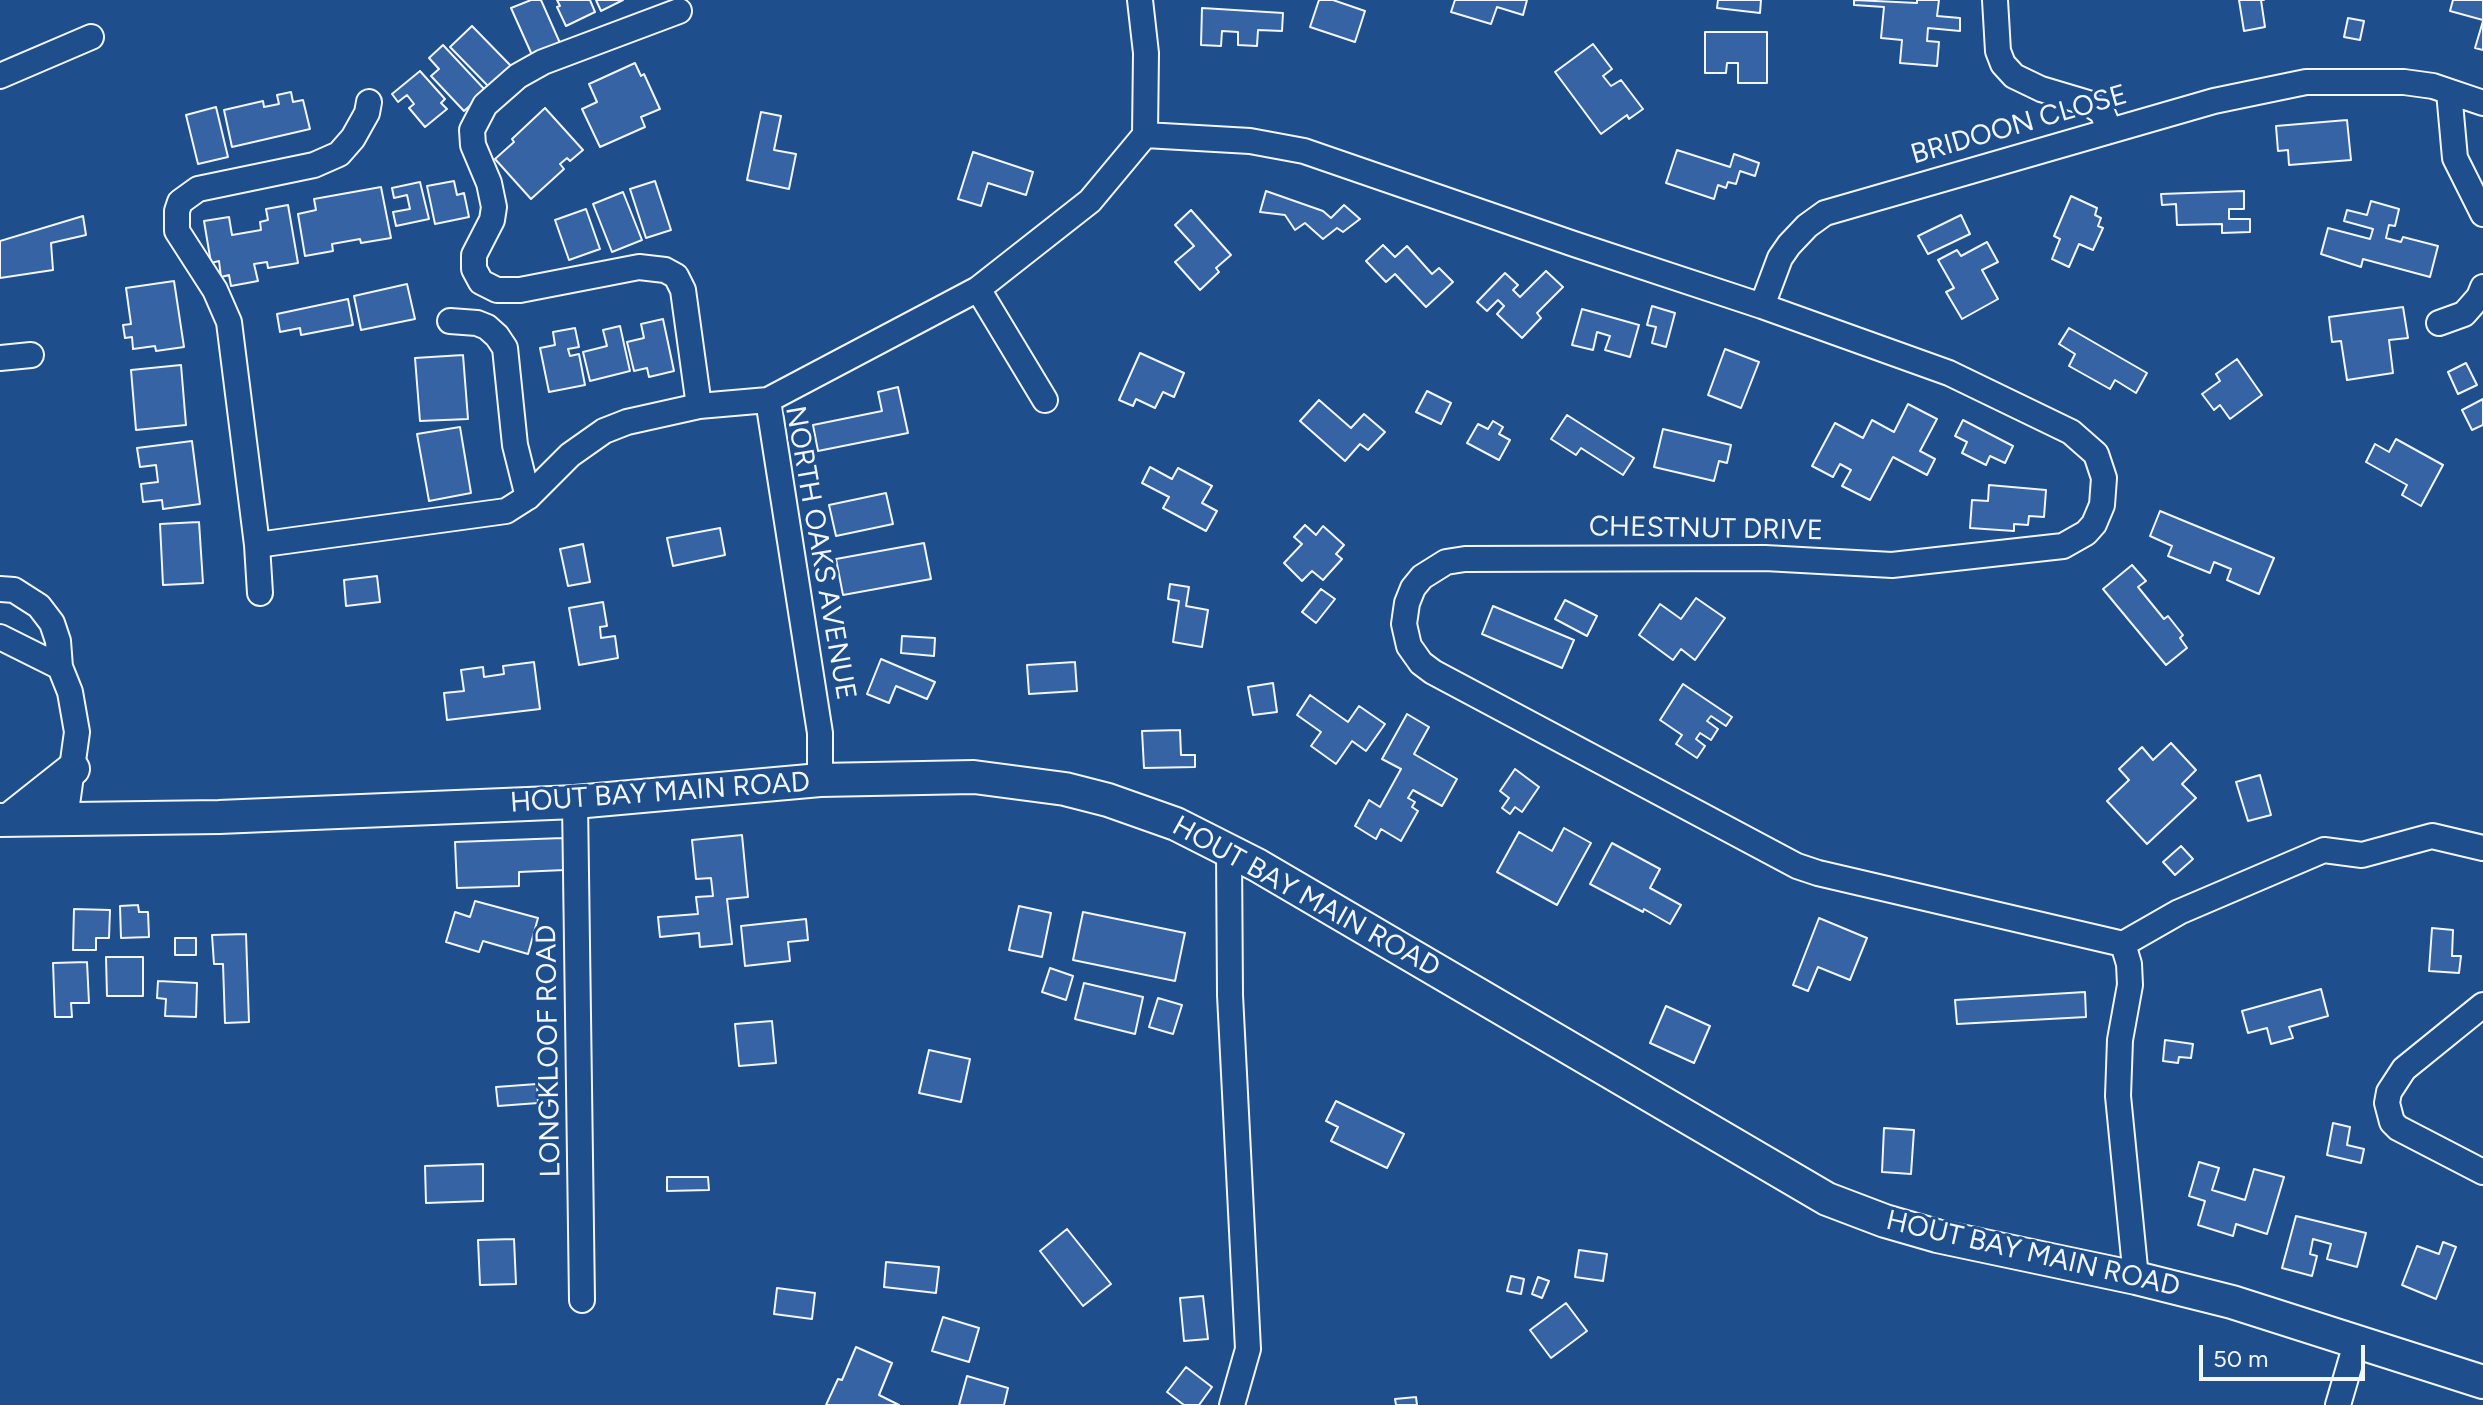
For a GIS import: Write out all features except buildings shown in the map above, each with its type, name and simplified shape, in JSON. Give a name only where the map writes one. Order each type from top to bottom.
[{"type":"main road","points":[[5,820],[73,769]]},
{"type":"main road","name":"HOUT BAY MAIN ROAD","points":[[5,820],[219,817],[575,802],[820,780],[974,777],[1065,789],[1108,800],[1176,824],[1229,851],[1363,925],[1827,1199],[1937,1236],[2136,1278],[2245,1306],[2483,1382]]},
{"type":"street","points":[[768,400],[978,289],[1090,201],[1145,135],[1146,53],[1140,0]]},
{"type":"street","points":[[1995,0],[1998,51],[2003,64],[2014,76],[2041,89],[2088,103],[2102,112],[2110,131]]},
{"type":"street","points":[[679,11],[543,62],[518,76],[485,105],[472,130],[473,145],[489,183],[494,207],[492,220],[474,255],[474,269],[481,282],[497,290],[532,288],[639,267],[665,270],[676,276],[683,290],[699,406]]},
{"type":"street","points":[[0,76],[91,37]]},
{"type":"street","name":"BRIDOON CLOSE","points":[[1762,306],[1780,258],[1807,226],[1825,213],[2214,101],[2306,82],[2404,82],[2483,103]]},
{"type":"street","points":[[2449,92],[2455,158],[2483,214]]},
{"type":"street","points":[[260,593],[257,545],[229,322],[215,290],[177,231],[177,211],[180,202],[198,189],[314,165],[339,154],[353,138],[367,113],[369,102]]},
{"type":"street","name":"CHESTNUT DRIVE","points":[[1145,135],[1262,142],[1304,151],[1762,306],[1949,373],[2078,437],[2096,454],[2104,478],[2105,495],[2094,524],[2086,533],[2063,546],[1892,565],[1765,558],[1465,559],[1446,562],[1432,569],[1413,588],[1404,624],[1409,646],[1421,663],[1466,691],[1682,802],[1797,866],[2123,944]]},
{"type":"street","points":[[2439,323],[2464,314],[2479,297],[2483,287]]},
{"type":"street","points":[[978,289],[1045,400]]},
{"type":"street","points":[[450,321],[487,327],[505,348],[515,445],[528,497]]},
{"type":"street","points":[[0,358],[31,355]]},
{"type":"street","name":"NORTH OAKS AVENUE","points":[[257,545],[506,511],[528,497],[570,455],[604,431],[627,422],[699,406],[768,400],[820,733],[820,780]]},
{"type":"street","points":[[0,589],[14,590],[39,606],[52,623],[58,641],[60,667],[70,692],[77,732],[65,819]]},
{"type":"street","points":[[0,637],[60,667]]},
{"type":"street","name":"LONGKLOOF ROAD","points":[[575,802],[582,1300]]},
{"type":"street","points":[[2136,1278],[2118,1096],[2120,1040],[2130,985],[2129,964],[2123,944],[2179,912],[2324,850],[2362,855],[2432,836],[2483,848]]},
{"type":"street","points":[[1229,851],[1230,995],[1248,1349],[1232,1405]]},
{"type":"street","points":[[2483,1005],[2404,1069],[2394,1081],[2387,1103],[2392,1122],[2398,1128],[2483,1172]]},
{"type":"street","points":[[2338,1405],[2357,1340]]}]
